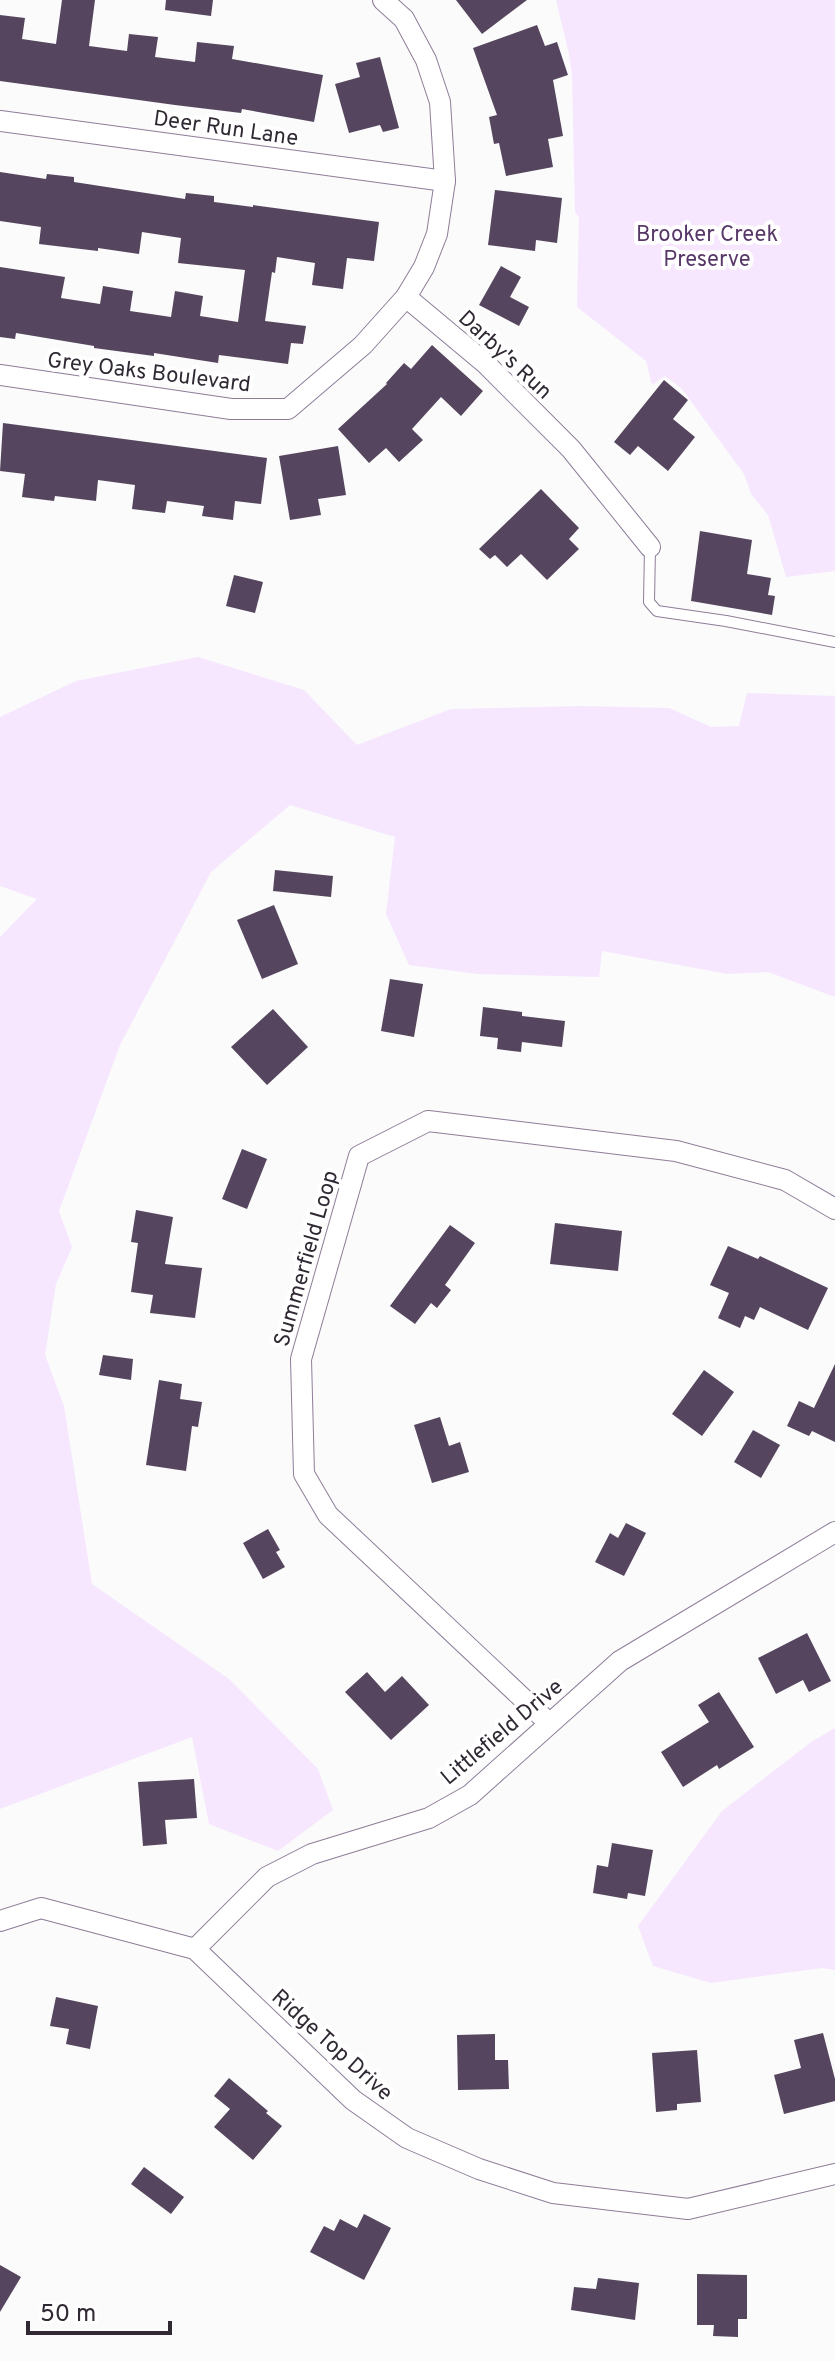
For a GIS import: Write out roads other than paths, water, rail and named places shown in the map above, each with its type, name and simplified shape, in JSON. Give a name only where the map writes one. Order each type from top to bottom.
[{"type":"street","name":"Grey Oaks Boulevard","points":[[0,375],[231,409],[288,409],[363,345],[406,297],[424,267],[437,234],[445,181],[440,102],[426,60],[404,19],[383,0]]},
{"type":"street","name":"Deer Run Lane","points":[[0,121],[445,181]]},
{"type":"street","name":"Darby's Run","points":[[406,297],[485,363],[571,449],[650,547]]},
{"type":"street","name":"Summerfield Loop","points":[[549,1723],[328,1515],[304,1474],[301,1359],[359,1156],[428,1121],[676,1151],[785,1180],[835,1209]]},
{"type":"street","name":"Littlefield Drive","points":[[195,1949],[267,1877],[312,1854],[429,1818],[472,1794],[620,1661],[835,1532]]},
{"type":"street","name":"Ridge Top Drive","points":[[0,1921],[41,1908],[195,1949],[353,2100],[407,2138],[479,2169],[553,2193],[688,2209],[835,2174]]},
{"type":"lane","points":[[650,547],[649,602],[657,611],[835,642]]},
{"type":"park label","name":"Brooker Creek Preserve","points":[[707,246]]}]
